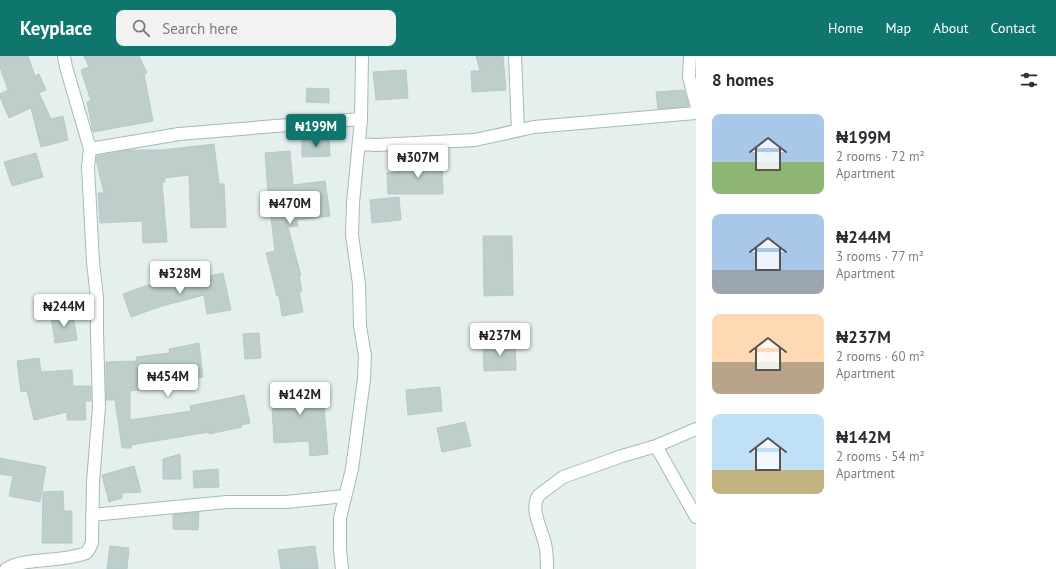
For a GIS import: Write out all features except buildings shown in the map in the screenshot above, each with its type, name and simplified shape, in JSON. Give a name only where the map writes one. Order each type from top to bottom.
[{"type":"street","points":[[6,569],[19,564],[58,559],[86,553],[92,542],[93,482],[99,407],[96,331],[97,298],[93,262],[88,167],[90,148],[64,56]]},
{"type":"street","points":[[342,569],[340,550],[340,518],[352,469],[364,379],[364,356],[360,326],[359,284],[352,235],[353,203],[361,119],[362,56]]},
{"type":"street","points":[[515,56],[518,130]]},
{"type":"street","points":[[690,56],[689,77],[696,104]]},
{"type":"street","points":[[359,144],[376,145],[475,140],[518,130],[549,125],[696,113]]},
{"type":"street","points":[[90,148],[179,134],[361,119]]},
{"type":"street","points":[[547,569],[546,545],[535,508],[539,495],[563,477],[622,456],[656,446],[696,429]]},
{"type":"street","points":[[656,446],[696,517]]},
{"type":"street","points":[[92,515],[227,502],[286,502],[345,496]]}]
